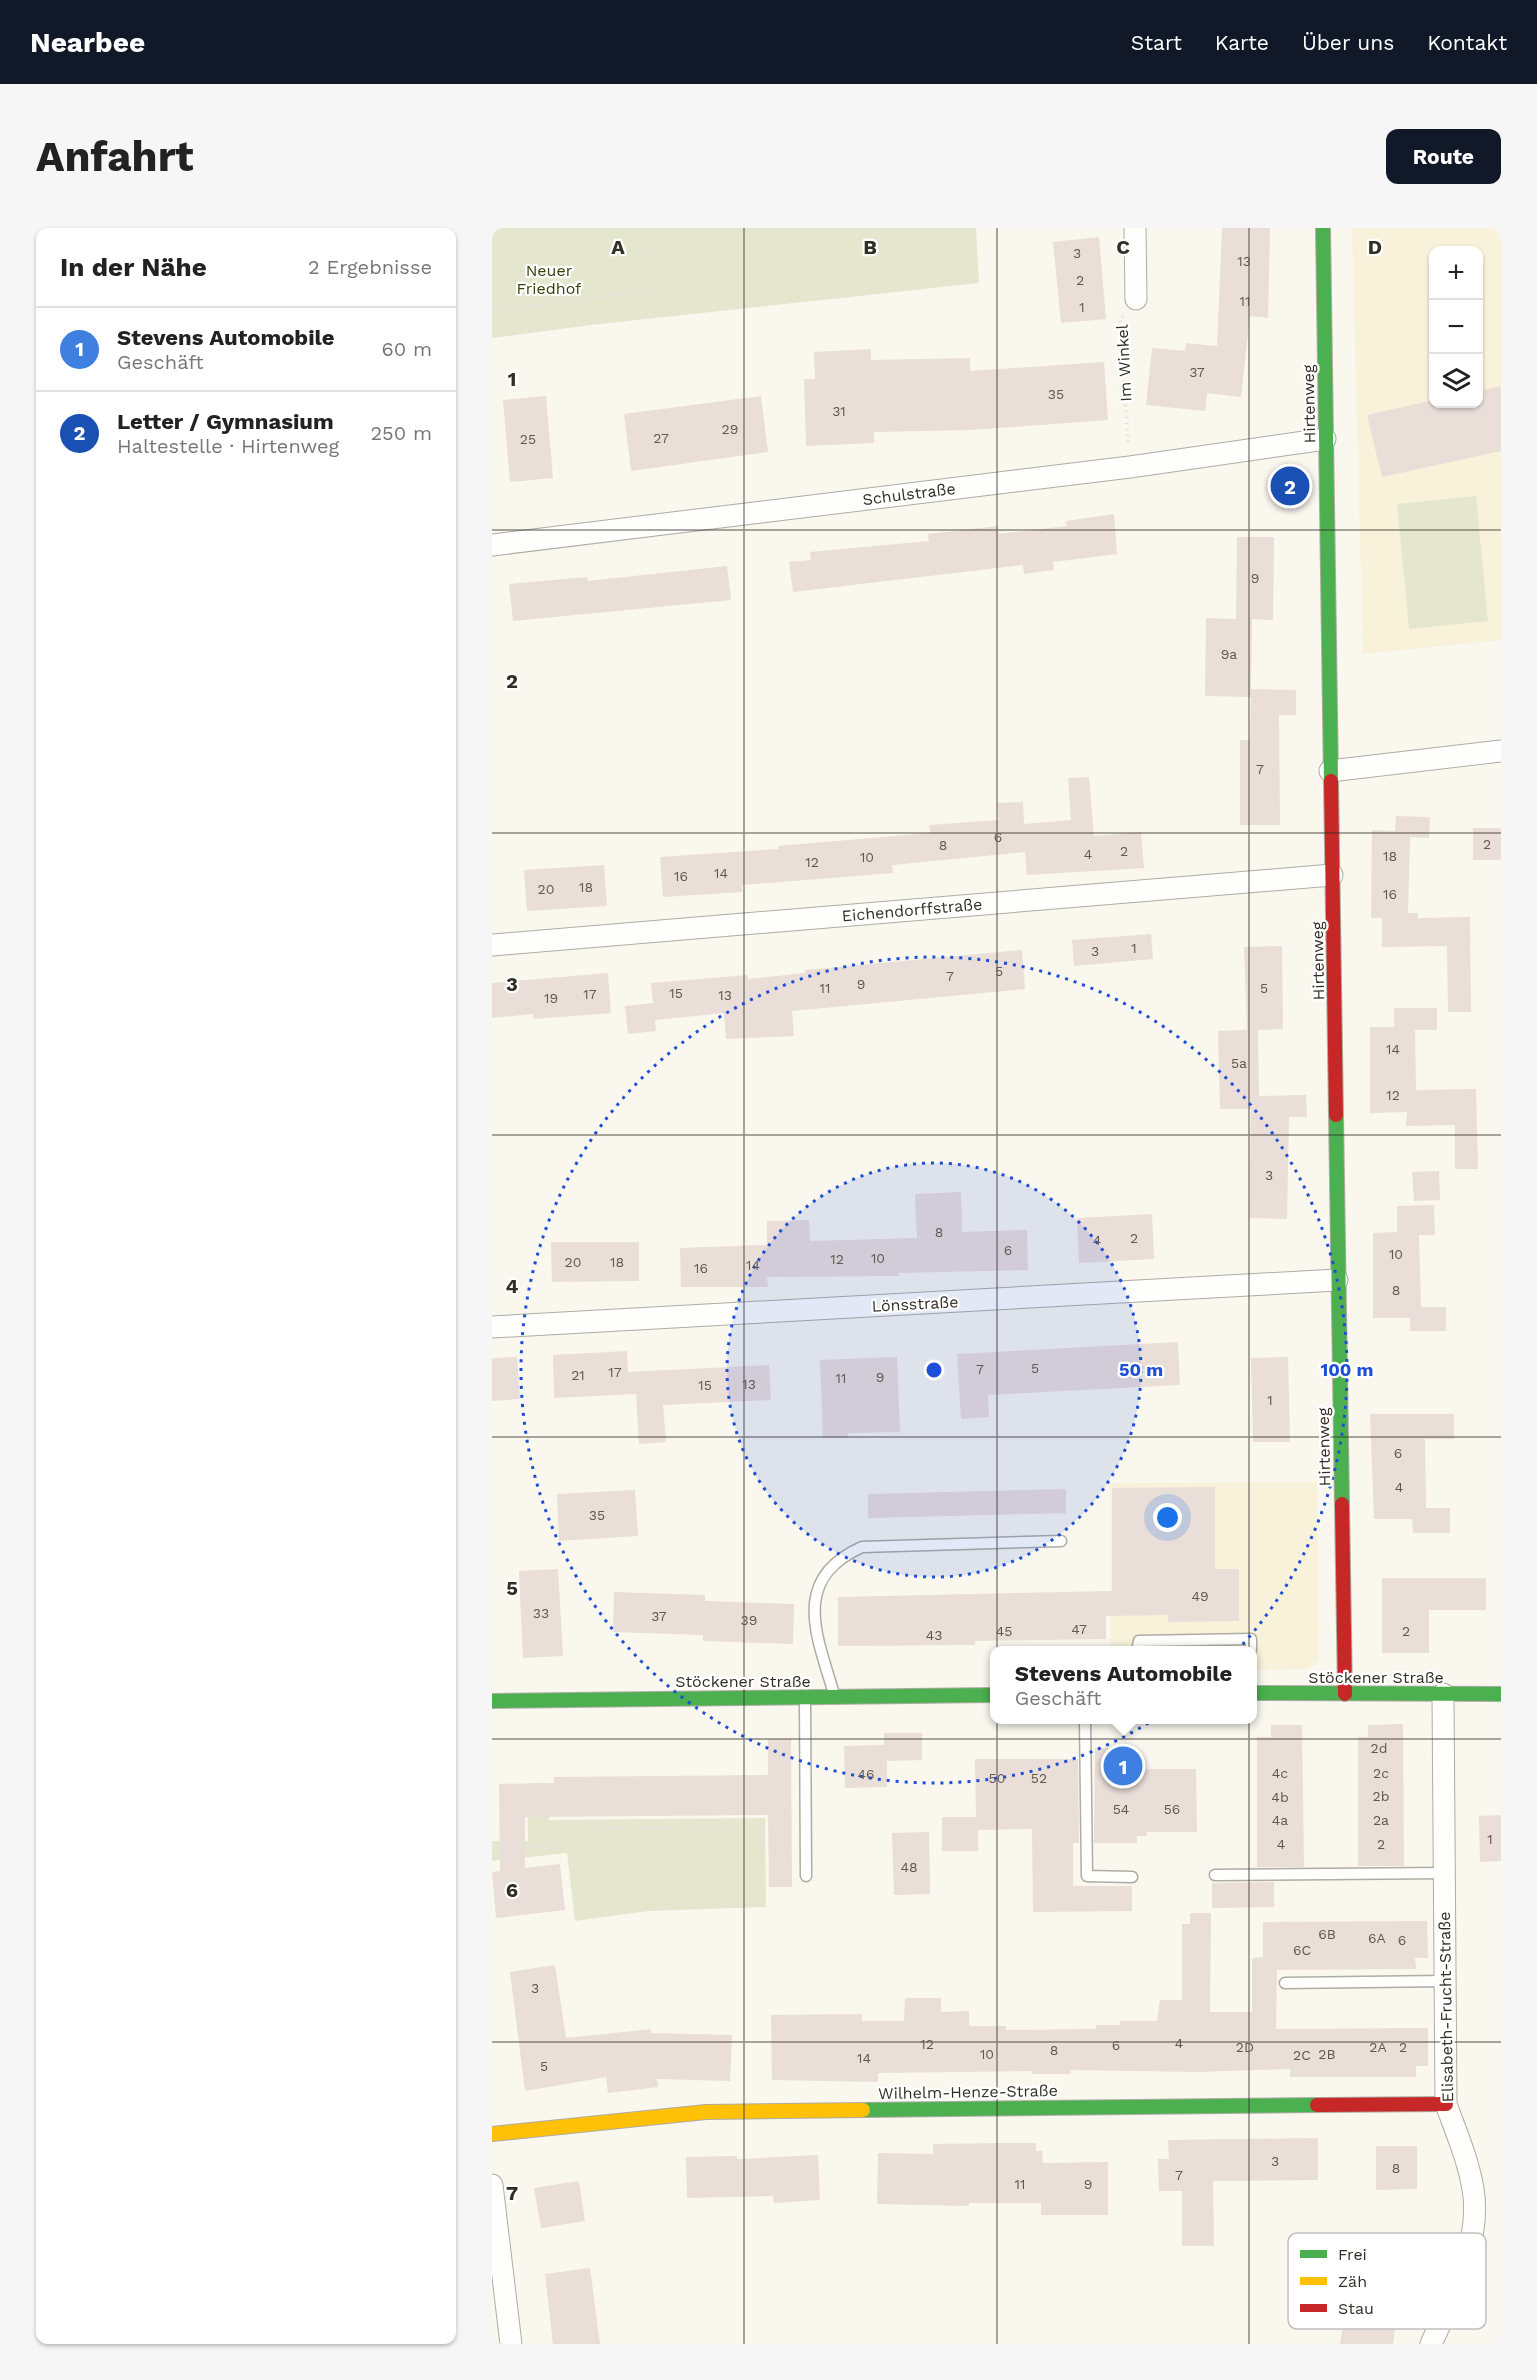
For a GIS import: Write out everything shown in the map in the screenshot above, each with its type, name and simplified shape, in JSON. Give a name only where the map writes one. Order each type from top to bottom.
[{"type":"street","points":[[1135,228],[1136,299]]},
{"type":"street","name":"Hirtenweg","points":[[1323,228],[1325,439],[1329,498],[1330,771],[1345,1694]]},
{"type":"street","name":"Schulstraße","points":[[492,545],[1130,467],[1325,439]]},
{"type":"street","points":[[1330,771],[1501,751]]},
{"type":"street","name":"Eichendorffstraße","points":[[492,945],[1332,875]]},
{"type":"street","name":"Lönsstraße","points":[[492,1327],[1337,1280]]},
{"type":"street","name":"Stöckener Straße","points":[[1257,1693],[1501,1694]]},
{"type":"street","name":"Elisabeth-Frucht-Straße","points":[[1443,1694],[1446,2104],[1465,2155],[1473,2191],[1471,2233]]},
{"type":"street","name":"Stöckener Straße","points":[[492,1701],[990,1695]]},
{"type":"street","name":"Wilhelm-Henze-Straße","points":[[492,2134],[706,2112],[1446,2104]]},
{"type":"street","points":[[492,2185],[511,2344]]},
{"type":"street","name":"Elisabeth-Frucht-Straße","points":[[1431,2344],[1438,2329]]},
{"type":"lane","points":[[834,1696],[816,1635],[813,1601],[819,1584],[839,1559],[862,1547],[1061,1541]]},
{"type":"lane","points":[[1138,1646],[1139,1641],[1251,1639],[1251,1646]]},
{"type":"lane","points":[[805,1697],[806,1876]]},
{"type":"lane","points":[[1085,1724],[1087,1876],[1132,1877]]},
{"type":"lane","points":[[1215,1875],[1444,1873]]},
{"type":"lane","points":[[1285,1983],[1445,1981]]},
{"type":"path","points":[[492,311],[649,290],[646,228]]},
{"type":"path","name":"Im Winkel","points":[[1130,467],[1120,319],[1136,299]]},
{"type":"path","points":[[492,1846],[554,1847],[571,1829],[729,1827],[729,1818]]},
{"type":"shaded area","points":[[1352,228],[1501,228],[1501,640],[1363,654]]},
{"type":"shaded area","points":[[1317,1482],[1319,1658],[1313,1666],[1304,1669],[1257,1670],[1257,1646],[1111,1646],[1110,1483]]},
{"type":"green space","name":"Neuer Friedhof","points":[[492,228],[976,228],[979,283],[591,325],[492,338]]},
{"type":"green space","points":[[1476,496],[1488,621],[1409,629],[1397,504]]},
{"type":"green space","points":[[527,1783],[549,1783],[549,1820],[765,1818],[766,1907],[648,1911],[575,1921],[567,1853],[492,1861],[492,1841],[528,1841]]},
{"type":"building","points":[[1222,228],[1270,228],[1268,318],[1250,316],[1241,397],[1207,393],[1205,411],[1146,405],[1152,348],[1185,351],[1186,343],[1217,346]]},
{"type":"building","points":[[1099,237],[1106,319],[1061,323],[1053,242]]},
{"type":"building","points":[[871,349],[871,360],[970,358],[970,371],[1104,362],[1108,420],[971,430],[874,432],[874,443],[806,446],[804,379],[815,379],[814,352]]},
{"type":"building","points":[[1501,386],[1501,451],[1382,477],[1367,415],[1429,401],[1429,408],[1483,408],[1483,390]]},
{"type":"building","points":[[546,396],[553,478],[510,482],[503,400]]},
{"type":"building","points":[[761,396],[768,452],[631,471],[624,414]]},
{"type":"building","points":[[1114,514],[1117,554],[1053,562],[1054,570],[1024,574],[1023,565],[793,592],[789,562],[811,560],[810,552],[929,541],[928,534],[998,526],[999,534],[1067,526],[1066,521]]},
{"type":"building","points":[[1237,537],[1274,537],[1273,620],[1252,619],[1251,689],[1296,690],[1296,715],[1279,715],[1280,825],[1240,825],[1240,740],[1250,740],[1251,697],[1205,696],[1206,618],[1236,619]]},
{"type":"building","points":[[727,566],[731,600],[513,621],[509,584],[587,577],[588,581]]},
{"type":"building","points":[[1089,777],[1094,836],[1141,832],[1144,868],[1027,875],[1025,852],[892,865],[893,873],[742,885],[742,892],[663,897],[660,857],[778,849],[778,846],[930,833],[929,825],[999,820],[997,803],[1023,802],[1024,824],[1071,820],[1068,778]]},
{"type":"building","points":[[1396,816],[1430,817],[1429,838],[1410,837],[1408,913],[1418,913],[1418,918],[1470,917],[1471,1012],[1448,1012],[1447,946],[1382,947],[1382,918],[1371,918],[1372,830],[1395,831]]},
{"type":"building","points":[[1473,828],[1501,828],[1501,860],[1473,860]]},
{"type":"building","points":[[604,865],[607,906],[527,911],[524,870]]},
{"type":"building","points":[[1151,934],[1153,959],[1074,966],[1072,940]]},
{"type":"building","points":[[1282,946],[1283,1029],[1258,1030],[1259,1096],[1306,1095],[1307,1117],[1289,1117],[1287,1219],[1249,1218],[1251,1109],[1220,1109],[1218,1031],[1247,1030],[1244,947]]},
{"type":"building","points":[[1022,950],[1025,989],[792,1011],[794,1036],[726,1039],[724,1013],[655,1020],[656,1031],[628,1034],[625,1006],[653,1003],[651,983],[748,975],[748,979],[805,973],[805,970]]},
{"type":"building","points":[[608,973],[611,1013],[534,1019],[533,1014],[492,1018],[492,983]]},
{"type":"building","points":[[1394,1008],[1437,1008],[1437,1030],[1415,1030],[1416,1090],[1476,1089],[1478,1169],[1455,1169],[1455,1125],[1406,1126],[1407,1112],[1370,1113],[1370,1027],[1394,1027]]},
{"type":"building","points":[[1439,1171],[1440,1200],[1414,1201],[1412,1172]]},
{"type":"building","points":[[961,1192],[962,1232],[1027,1230],[1028,1270],[899,1273],[899,1276],[767,1277],[768,1287],[681,1287],[680,1248],[767,1245],[767,1221],[809,1220],[810,1241],[917,1238],[915,1194]]},
{"type":"building","points":[[1434,1205],[1435,1235],[1419,1235],[1421,1307],[1446,1307],[1446,1331],[1410,1331],[1410,1318],[1373,1318],[1373,1233],[1397,1232],[1397,1206]]},
{"type":"building","points":[[1152,1214],[1154,1259],[1079,1263],[1077,1218]]},
{"type":"building","points":[[551,1242],[639,1242],[639,1281],[552,1282]]},
{"type":"building","points":[[1178,1342],[1180,1385],[988,1395],[989,1417],[961,1419],[957,1354]]},
{"type":"building","points":[[627,1351],[628,1372],[769,1365],[771,1400],[663,1405],[666,1442],[639,1444],[636,1394],[554,1398],[553,1355]]},
{"type":"building","points":[[517,1357],[520,1399],[492,1401],[492,1358]]},
{"type":"building","points":[[897,1357],[900,1432],[848,1433],[848,1438],[823,1438],[820,1360]]},
{"type":"building","points":[[1288,1357],[1290,1442],[1253,1442],[1251,1358]]},
{"type":"building","points":[[1370,1414],[1454,1414],[1454,1439],[1425,1439],[1426,1508],[1450,1508],[1450,1533],[1413,1533],[1412,1519],[1374,1519]]},
{"type":"building","points":[[1215,1487],[1215,1569],[1239,1569],[1239,1621],[1168,1622],[1168,1615],[1106,1616],[1106,1639],[975,1641],[975,1645],[838,1646],[838,1597],[1112,1591],[1112,1488]]},
{"type":"building","points":[[1066,1489],[1066,1513],[868,1518],[868,1494]]},
{"type":"building","points":[[635,1490],[638,1536],[559,1541],[557,1494]]},
{"type":"building","points":[[558,1569],[563,1656],[523,1658],[519,1571]]},
{"type":"building","points":[[1382,1578],[1486,1578],[1486,1610],[1429,1610],[1429,1653],[1382,1653]]},
{"type":"building","points":[[614,1592],[705,1595],[705,1601],[794,1604],[793,1644],[703,1641],[703,1635],[613,1632]]},
{"type":"building","points":[[1403,1724],[1404,1866],[1358,1866],[1358,1737],[1368,1737],[1368,1725]]},
{"type":"building","points":[[1271,1725],[1302,1725],[1304,1867],[1257,1867],[1257,1737],[1271,1737]]},
{"type":"building","points":[[884,1733],[922,1733],[922,1760],[887,1761],[887,1787],[845,1788],[844,1746],[884,1745]]},
{"type":"building","points":[[768,1739],[791,1739],[792,1887],[769,1887],[768,1815],[525,1817],[525,1868],[560,1864],[565,1910],[496,1918],[492,1872],[500,1871],[499,1784],[554,1783],[554,1777],[768,1775]]},
{"type":"building","points":[[1095,1748],[1136,1748],[1136,1769],[1196,1769],[1197,1832],[1147,1832],[1147,1836],[1137,1836],[1137,1843],[1094,1843]]},
{"type":"building","points":[[975,1759],[1078,1759],[1079,1843],[1073,1843],[1073,1886],[1132,1886],[1132,1911],[1033,1912],[1032,1829],[978,1830],[978,1851],[942,1851],[942,1817],[976,1817]]},
{"type":"building","points":[[1501,1815],[1501,1861],[1480,1862],[1479,1816]]},
{"type":"building","points":[[929,1832],[930,1894],[894,1895],[892,1833]]},
{"type":"building","points":[[1274,1882],[1274,1907],[1212,1908],[1212,1883]]},
{"type":"building","points":[[1190,1913],[1211,1913],[1210,2012],[1252,2012],[1252,1958],[1263,1957],[1263,1922],[1427,1921],[1428,1958],[1415,1958],[1416,1969],[1277,1970],[1276,2029],[1428,2028],[1428,2066],[1416,2066],[1416,2077],[1290,2077],[1290,2069],[1198,2072],[1070,2070],[1071,2074],[1032,2074],[1032,2071],[878,2073],[878,2082],[772,2080],[771,2015],[862,2014],[862,2021],[904,2021],[905,1998],[941,1998],[941,2012],[969,2011],[969,2026],[1006,2026],[1006,2030],[1096,2029],[1096,2025],[1120,2025],[1120,2021],[1157,2021],[1160,2000],[1182,2000],[1182,1924],[1190,1924]]},
{"type":"building","points":[[555,1965],[566,2038],[651,2029],[651,2033],[732,2035],[730,2081],[657,2079],[658,2087],[608,2093],[606,2077],[525,2091],[510,1972]]},
{"type":"building","points":[[1318,2138],[1318,2180],[1213,2181],[1214,2246],[1182,2246],[1182,2191],[1159,2191],[1158,2159],[1169,2159],[1168,2140]]},
{"type":"building","points":[[1036,2143],[1036,2151],[1042,2151],[1043,2163],[1108,2162],[1108,2215],[1041,2215],[1041,2203],[969,2203],[969,2206],[877,2204],[878,2153],[933,2154],[933,2144]]},
{"type":"building","points":[[1376,2146],[1417,2146],[1417,2189],[1376,2190]]},
{"type":"building","points":[[818,2155],[820,2200],[774,2203],[773,2196],[687,2198],[686,2157],[737,2156],[737,2159]]},
{"type":"building","points":[[579,2181],[585,2221],[541,2228],[534,2188]]},
{"type":"building","points":[[590,2268],[600,2344],[553,2344],[545,2274]]},
{"type":"building","points":[[1342,2329],[1395,2329],[1393,2344],[1340,2344]]},
{"type":"traffic: fast","points":[[1323,228],[1331,781]]},
{"type":"traffic: fast","points":[[1336,1115],[1342,1504]]},
{"type":"traffic: fast","points":[[1257,1693],[1501,1694]]},
{"type":"traffic: fast","points":[[492,1701],[990,1695]]},
{"type":"traffic: fast","points":[[863,2110],[1317,2105]]},
{"type":"traffic: slow","points":[[492,2134],[706,2112],[863,2110]]},
{"type":"traffic: jam","points":[[1331,781],[1336,1115]]},
{"type":"traffic: jam","points":[[1342,1504],[1345,1694]]},
{"type":"traffic: jam","points":[[1317,2105],[1446,2104]]},
{"type":"place","name":"Letter / Gymnasium","points":[[1290,486]]},
{"type":"place","name":"Stevens Automobile","points":[[1123,1766]]}]
